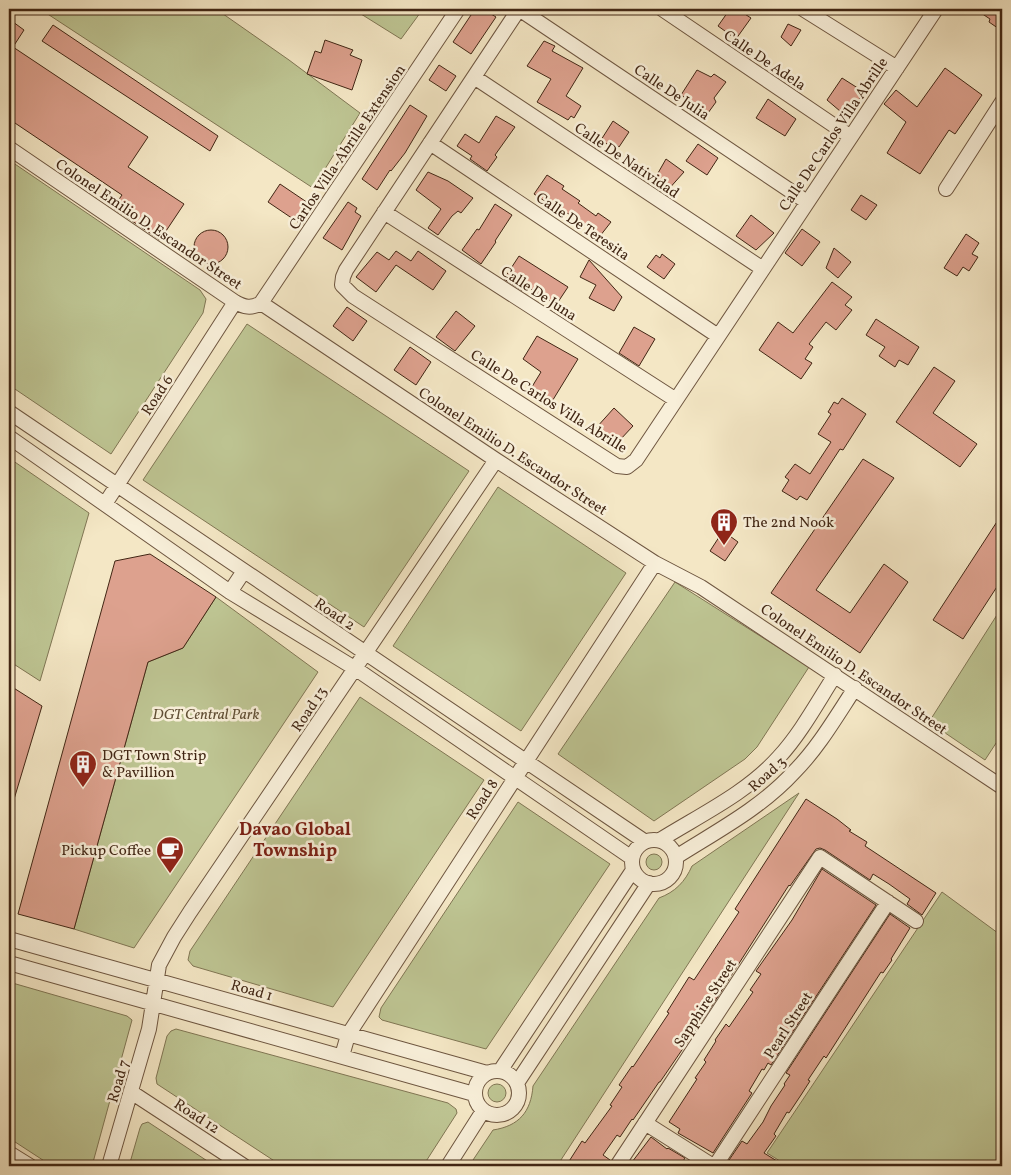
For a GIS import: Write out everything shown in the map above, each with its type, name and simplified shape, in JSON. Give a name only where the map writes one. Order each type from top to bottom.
[{"type":"street","name":"Carlos Villa-Abrille Extension","points":[[261,303],[458,9]]},
{"type":"street","name":"Calle De Carlos Villa Abrille","points":[[519,9],[384,212],[343,277],[342,285],[361,301],[622,467],[627,467],[636,460],[936,9]]},
{"type":"street","name":"Calle De Julia","points":[[519,9],[808,202]]},
{"type":"street","name":"Calle De Adela","points":[[662,9],[850,137]]},
{"type":"street","points":[[803,9],[897,68]]},
{"type":"street","name":"Calle De Natividad","points":[[474,77],[763,269]]},
{"type":"street","points":[[946,189],[1002,102]]},
{"type":"street","name":"Calle De Teresita","points":[[430,143],[718,336]]},
{"type":"street","name":"Colonel Emilio D. Escandor Street","points":[[9,148],[235,302],[245,307],[252,307],[261,303],[496,460],[655,563],[702,587],[1002,787]]},
{"type":"street","name":"Calle De Juna","points":[[384,212],[676,400]]},
{"type":"street","name":"Road 6","points":[[105,504],[235,302]]},
{"type":"street","name":"Road 2","points":[[9,412],[644,841]]},
{"type":"street","points":[[9,437],[230,592],[356,669],[515,778],[632,864],[642,881],[662,883],[667,880],[675,869],[676,857],[670,846],[660,840],[652,839],[644,841],[636,848],[632,864],[494,1072],[478,1082],[474,1094],[479,1106],[489,1114],[502,1115],[514,1108],[519,1096],[517,1083],[513,1077],[494,1072]]},
{"type":"street","name":"Road 13","points":[[154,1003],[159,965],[174,937],[496,460]]},
{"type":"street","name":"Road 8","points":[[342,1056],[348,1035],[655,563]]},
{"type":"street","points":[[230,592],[244,571]]},
{"type":"street","name":"Road 3","points":[[660,840],[762,774],[792,742],[835,675]]},
{"type":"street","name":"Road 3","points":[[676,857],[755,807],[777,789],[809,755],[855,688]]},
{"type":"street","name":"Sapphire Street","points":[[617,1166],[820,857],[888,902]]},
{"type":"street","points":[[517,1083],[649,883]]},
{"type":"street","points":[[888,902],[916,921]]},
{"type":"street","name":"Pearl Street","points":[[714,1166],[888,902]]},
{"type":"street","name":"Road 1","points":[[9,939],[348,1035],[494,1072]]},
{"type":"street","points":[[68,980],[75,958]]},
{"type":"street","points":[[9,962],[474,1094]]},
{"type":"street","name":"Road 7","points":[[109,1166],[149,1029],[154,1003]]},
{"type":"street","name":"Road 12","points":[[131,1092],[244,1166]]},
{"type":"street","points":[[448,1166],[483,1111]]},
{"type":"street","points":[[646,1123],[714,1166]]},
{"type":"street","points":[[9,1153],[30,1166]]},
{"type":"green space","points":[[40,9],[216,9],[360,113],[313,188]]},
{"type":"green space","points":[[353,9],[423,9],[401,39]]},
{"type":"green space","points":[[9,160],[200,290],[206,299],[203,313],[111,454],[9,385]]},
{"type":"green space","points":[[247,324],[469,471],[364,627],[143,480]]},
{"type":"green space","points":[[9,458],[89,513],[40,681],[9,661]]},
{"type":"green space","points":[[498,487],[626,573],[521,731],[393,646]]},
{"type":"green space","points":[[675,582],[809,667],[757,747],[745,759],[654,821],[558,754]]},
{"type":"green space","name":"DGT Central Park","points":[[216,597],[318,672],[134,948],[74,929],[148,662],[183,648]]},
{"type":"green space","points":[[1002,607],[1002,734],[985,760],[929,722]]},
{"type":"green space","points":[[360,697],[484,780],[333,1007],[193,966],[188,960],[190,951]]},
{"type":"green space","points":[[799,793],[557,1166],[469,1166],[493,1130],[510,1125],[522,1116],[530,1103],[533,1086],[659,898],[679,886],[692,866]]},
{"type":"green space","points":[[518,802],[610,864],[486,1049],[382,1020],[379,1017],[381,1008]]},
{"type":"green space","points":[[651,854],[657,854],[662,859],[660,868],[651,870],[646,865],[646,859]]},
{"type":"green space","points":[[942,892],[1002,936],[1002,1166],[788,1166],[767,1153]]},
{"type":"green space","points":[[9,982],[127,1016],[132,1020],[92,1166],[52,1166],[9,1138]]},
{"type":"green space","points":[[176,1029],[448,1103],[456,1109],[457,1113],[423,1166],[282,1166],[157,1084],[156,1078],[167,1036]]},
{"type":"green space","points":[[497,1084],[503,1087],[506,1093],[503,1099],[497,1102],[491,1099],[488,1093],[491,1087]]},
{"type":"green space","points":[[148,1122],[215,1166],[129,1166],[140,1128],[142,1124]]},
{"type":"building","points":[[475,9],[483,9],[496,17],[471,54],[453,42]]},
{"type":"building","points":[[730,9],[737,9],[751,18],[736,39],[718,26]]},
{"type":"building","points":[[975,9],[1002,9],[1002,31],[989,22],[990,19]]},
{"type":"building","points":[[9,19],[24,30],[13,47],[148,137],[128,167],[184,204],[160,240],[113,208],[122,195],[9,119]]},
{"type":"building","points":[[788,24],[801,30],[791,46],[781,37]]},
{"type":"building","points":[[53,25],[218,136],[210,151],[42,41]]},
{"type":"building","points":[[325,40],[353,50],[350,55],[362,60],[352,90],[307,74],[315,51],[321,53]]},
{"type":"building","points":[[544,41],[555,46],[552,51],[583,68],[566,96],[581,106],[574,118],[571,116],[568,120],[537,102],[551,79],[527,66]]},
{"type":"building","points":[[439,65],[456,76],[446,91],[429,80]]},
{"type":"building","points":[[945,68],[982,95],[955,134],[949,130],[920,174],[887,153],[906,122],[884,104],[896,90],[917,107]]},
{"type":"building","points":[[697,70],[711,77],[714,74],[726,82],[714,98],[716,102],[708,113],[681,95]]},
{"type":"building","points":[[842,78],[864,92],[847,117],[827,100]]},
{"type":"building","points":[[768,99],[796,119],[785,136],[756,118]]},
{"type":"building","points":[[410,105],[427,116],[405,153],[390,170],[377,190],[362,179]]},
{"type":"building","points":[[496,116],[515,127],[495,155],[497,157],[487,171],[470,159],[472,156],[457,146],[465,134],[479,143]]},
{"type":"building","points":[[613,121],[629,132],[619,147],[615,144],[613,148],[601,140]]},
{"type":"building","points":[[698,144],[718,158],[707,175],[686,161]]},
{"type":"building","points":[[666,159],[684,172],[667,191],[654,180]]},
{"type":"building","points":[[428,172],[448,181],[473,198],[461,213],[458,211],[452,216],[438,235],[428,228],[441,209],[416,190]]},
{"type":"building","points":[[547,175],[564,186],[562,189],[580,201],[578,203],[596,216],[598,213],[611,222],[600,236],[567,213],[566,215],[534,194]]},
{"type":"building","points":[[280,184],[314,207],[302,225],[268,202]]},
{"type":"building","points":[[861,195],[877,205],[866,220],[851,210]]},
{"type":"building","points":[[348,202],[357,208],[355,212],[361,216],[342,250],[323,238]]},
{"type":"building","points":[[495,204],[512,215],[481,264],[462,250],[477,229],[479,230]]},
{"type":"building","points":[[751,215],[774,233],[756,250],[736,236]]},
{"type":"building","points":[[802,229],[820,242],[802,266],[785,253]]},
{"type":"building","points":[[211,230],[223,235],[228,247],[223,259],[211,264],[199,259],[194,247],[199,235]]},
{"type":"building","points":[[966,234],[979,243],[972,254],[978,257],[969,271],[963,267],[957,276],[944,268]]},
{"type":"building","points":[[834,248],[851,262],[838,278],[826,268]]},
{"type":"building","points":[[396,251],[411,261],[418,251],[446,271],[433,290],[396,265],[376,292],[356,277],[377,252],[389,260]]},
{"type":"building","points":[[662,254],[675,264],[664,279],[647,267],[656,255],[660,258]]},
{"type":"building","points":[[519,256],[568,287],[556,305],[526,286],[523,291],[504,279]]},
{"type":"building","points":[[589,260],[622,297],[614,311],[589,298],[596,285],[580,277]]},
{"type":"building","points":[[832,282],[852,297],[845,305],[852,310],[836,330],[826,322],[809,344],[813,347],[805,359],[812,363],[801,379],[759,350],[778,322],[793,333]]},
{"type":"building","points":[[347,307],[367,321],[353,341],[333,326]]},
{"type":"building","points":[[456,311],[475,326],[455,351],[436,337]]},
{"type":"building","points":[[876,319],[919,347],[908,365],[899,360],[895,367],[879,356],[885,347],[866,335]]},
{"type":"building","points":[[634,327],[655,339],[639,366],[619,353]]},
{"type":"building","points":[[537,336],[578,359],[551,403],[530,390],[541,372],[523,359]]},
{"type":"building","points":[[410,347],[431,362],[416,385],[394,370]]},
{"type":"building","points":[[934,367],[955,381],[933,413],[977,444],[960,467],[896,422]]},
{"type":"building","points":[[842,398],[866,414],[843,450],[840,449],[807,500],[800,496],[797,500],[782,491],[789,480],[785,477],[795,464],[810,474],[831,442],[818,434],[831,414],[828,412],[834,402],[838,404]]},
{"type":"building","points":[[614,408],[633,426],[619,441],[596,428]]},
{"type":"building","points":[[863,459],[894,478],[816,590],[850,613],[884,564],[908,582],[860,653],[771,593]]},
{"type":"building","points":[[1002,514],[1002,579],[963,639],[933,620]]},
{"type":"building","name":"The 2nd Nook","points":[[723,531],[738,542],[725,561],[710,551]]},
{"type":"building","name":"DGT Town Strip & Pavillion","points":[[150,554],[216,597],[183,648],[148,662],[74,929],[18,914],[115,561]]},
{"type":"building","points":[[9,685],[42,706],[12,806],[9,806]]},
{"type":"building","points":[[806,799],[837,819],[851,830],[849,831],[867,842],[865,846],[936,893],[922,915],[907,904],[910,899],[873,874],[870,880],[825,850],[816,849],[789,885],[708,1012],[660,1082],[620,1137],[617,1135],[603,1155],[610,1160],[608,1166],[566,1166],[582,1141],[585,1143],[612,1106],[610,1105],[622,1087],[619,1085],[669,1013],[667,1012],[689,977],[694,980],[739,912],[735,909]]},
{"type":"building","points":[[822,869],[876,905],[771,1065],[768,1063],[764,1070],[762,1069],[749,1091],[752,1093],[713,1153],[678,1133],[680,1129],[669,1122],[697,1079],[695,1078],[706,1062],[704,1060],[715,1040],[726,1024],[729,1027],[753,992],[750,990],[761,974],[756,971],[792,920]]},
{"type":"building","points":[[890,914],[910,928],[892,960],[883,973],[881,972],[826,1058],[824,1056],[808,1080],[810,1081],[801,1095],[789,1113],[787,1112],[774,1134],[776,1136],[764,1153],[785,1166],[725,1166],[742,1141],[747,1144],[763,1122],[790,1075],[786,1073]]},
{"type":"building","points":[[651,1137],[667,1149],[685,1158],[680,1166],[629,1166]]},
{"type":"place","name":"The 2nd Nook","points":[[724,546]]},
{"type":"place","name":"DGT Town Strip & Pavillion","points":[[83,788]]},
{"type":"place","name":"Pickup Coffee","points":[[170,874]]},
{"type":"district","name":"Davao Global Township","points":[[295,840]]}]
